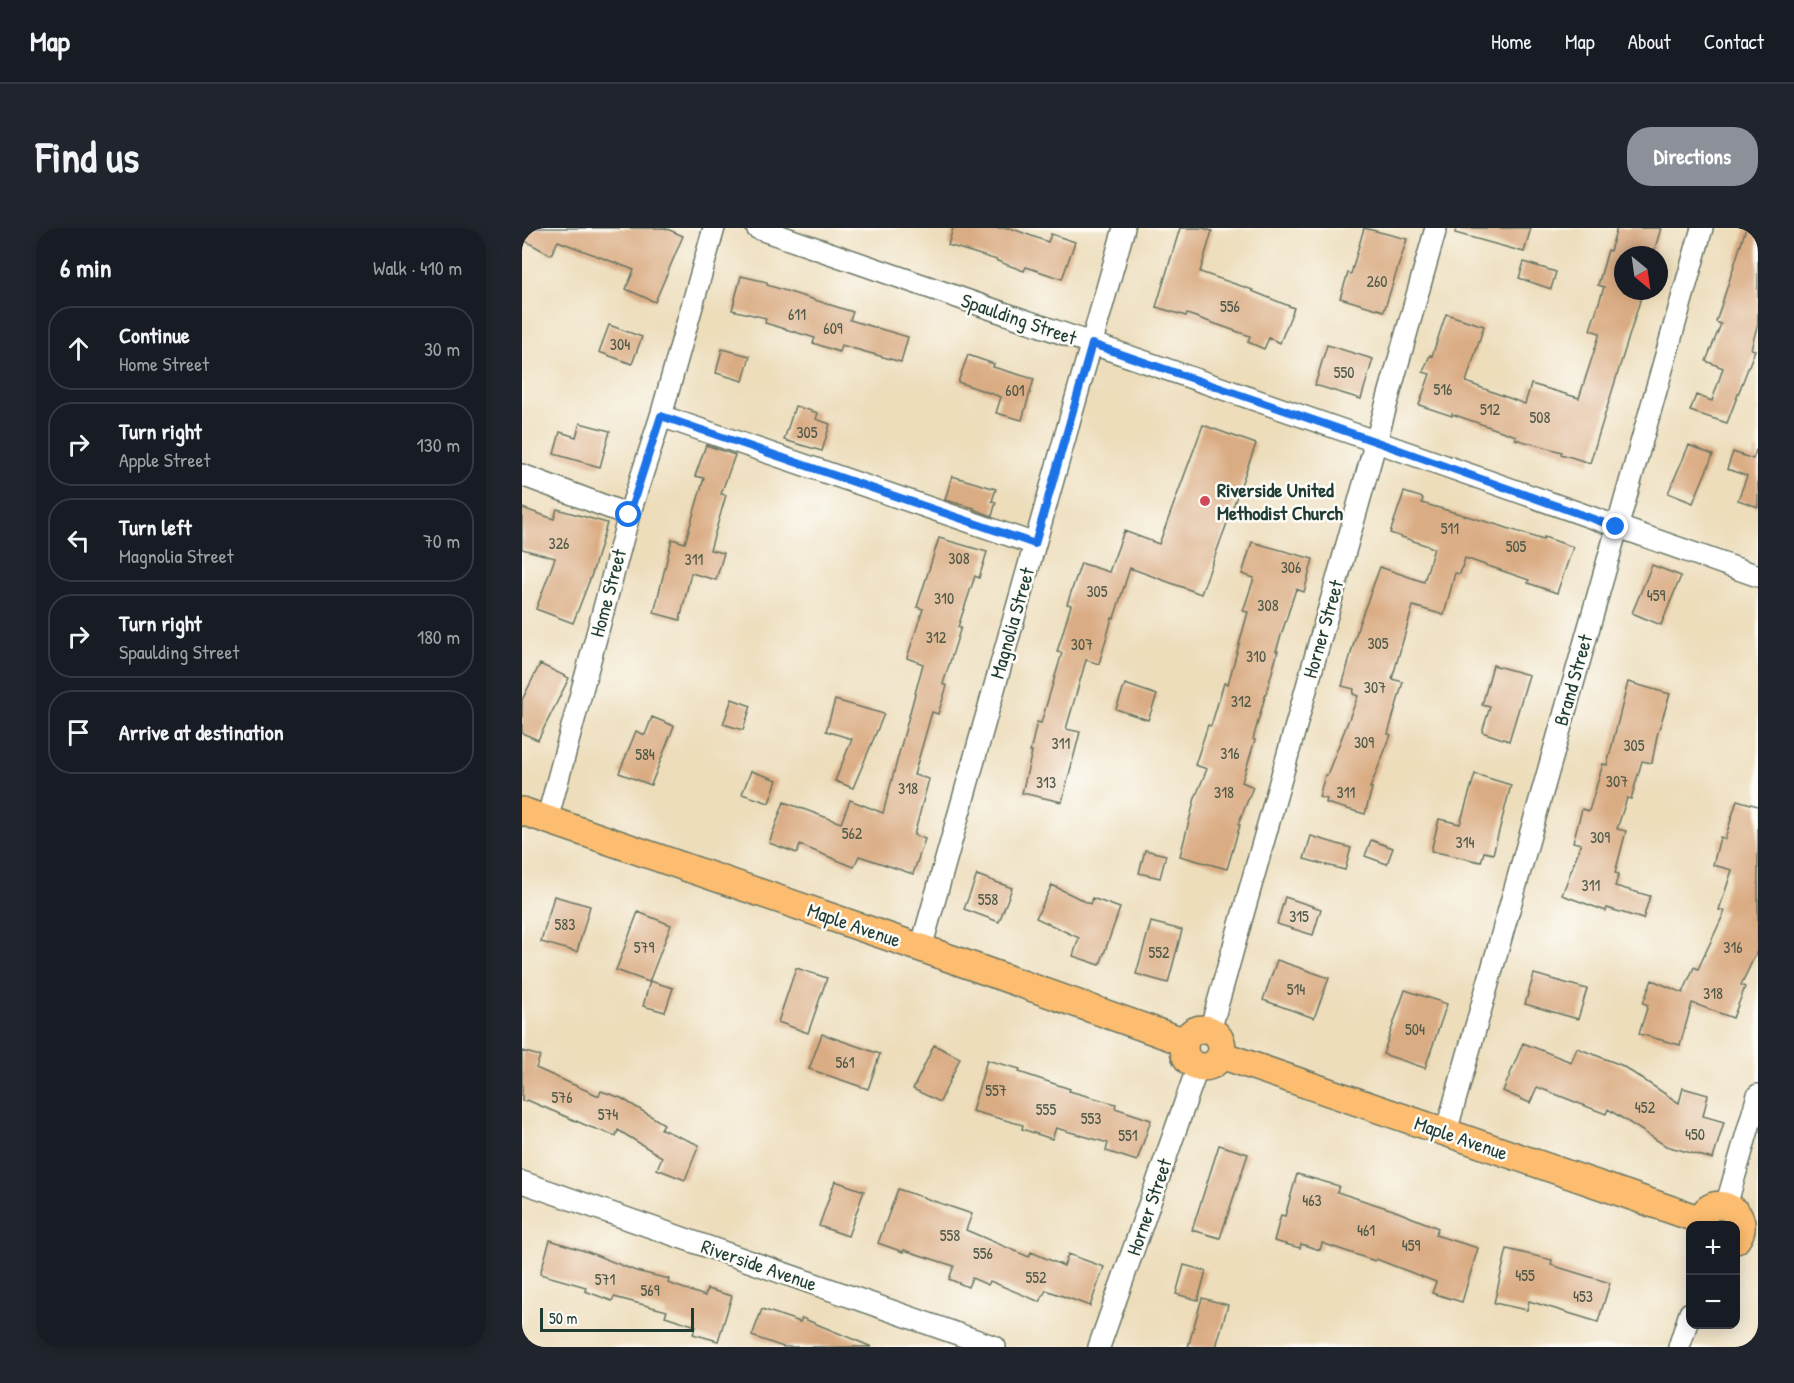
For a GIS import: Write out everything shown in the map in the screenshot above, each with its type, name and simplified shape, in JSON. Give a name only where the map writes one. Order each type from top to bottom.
[{"type":"main road","name":"Maple Avenue","points":[[522,811],[921,948],[1185,1042]]},
{"type":"main road","points":[[1210,1030],[1219,1036],[1222,1045],[1210,1060],[1190,1062],[1185,1052],[1185,1042],[1193,1033],[1210,1030]]},
{"type":"main road","name":"Maple Avenue","points":[[1210,1060],[1446,1132],[1695,1221]]},
{"type":"main road","points":[[1702,1221],[1705,1212],[1709,1209],[1726,1206],[1734,1209],[1741,1217],[1745,1238]]},
{"type":"street","name":"Home Street","points":[[547,820],[629,515],[661,416],[714,228]]},
{"type":"street","name":"Spaulding Street","points":[[757,228],[1758,576]]},
{"type":"street","name":"Magnolia Street","points":[[921,948],[1124,228]]},
{"type":"street","name":"Horner Street","points":[[1210,1030],[1436,228]]},
{"type":"street","name":"Brand Street","points":[[1446,1132],[1702,228]]},
{"type":"street","points":[[661,416],[1035,544]]},
{"type":"street","points":[[522,475],[629,515]]},
{"type":"street","name":"Horner Street","points":[[1099,1347],[1210,1060]]},
{"type":"street","points":[[1726,1206],[1758,1095]]},
{"type":"street","name":"Riverside Avenue","points":[[522,1182],[995,1347]]},
{"type":"street","points":[[1679,1347],[1686,1325]]},
{"type":"building","points":[[529,228],[665,228],[683,236],[655,302],[626,289],[634,270],[558,241],[551,255],[525,241],[531,230]]},
{"type":"building","points":[[953,228],[1010,228],[1048,242],[1051,234],[1075,242],[1062,279],[1026,267],[1024,271],[948,245]]},
{"type":"building","points":[[1180,228],[1203,228],[1212,231],[1200,272],[1253,290],[1294,308],[1280,343],[1269,338],[1264,349],[1248,342],[1250,336],[1187,314],[1186,316],[1156,307]]},
{"type":"building","points":[[1364,228],[1407,239],[1384,311],[1340,298],[1348,273],[1351,274]]},
{"type":"building","points":[[1456,228],[1531,228],[1524,252],[1455,233]]},
{"type":"building","points":[[1617,228],[1661,228],[1656,246],[1614,246],[1614,300],[1640,300],[1590,463],[1561,454],[1562,452],[1515,439],[1516,436],[1452,414],[1452,416],[1419,405],[1430,374],[1423,372],[1430,355],[1432,356],[1446,314],[1484,326],[1466,382],[1525,404],[1531,384],[1579,398],[1600,333],[1590,330],[1604,287],[1598,285],[1608,250],[1610,251]]},
{"type":"building","points":[[1746,228],[1758,228],[1758,323],[1751,349],[1755,350],[1727,423],[1690,411],[1696,395],[1712,401],[1723,368],[1706,361],[1721,324],[1716,322]]},
{"type":"building","points":[[1524,262],[1556,272],[1551,289],[1519,278]]},
{"type":"building","points":[[741,276],[767,282],[767,285],[853,312],[850,320],[908,337],[901,362],[841,345],[839,352],[813,343],[815,338],[765,323],[766,318],[732,310]]},
{"type":"building","points":[[609,325],[642,337],[632,364],[599,352]]},
{"type":"building","points":[[1327,345],[1373,359],[1361,399],[1315,385]]},
{"type":"building","points":[[722,349],[750,356],[743,381],[716,373]]},
{"type":"building","points":[[968,355],[994,364],[993,367],[1034,379],[1022,420],[996,413],[1001,397],[958,382]]},
{"type":"building","points":[[795,406],[818,413],[816,419],[830,424],[822,451],[784,440]]},
{"type":"building","points":[[580,423],[610,431],[600,467],[554,454],[560,432],[576,437]]},
{"type":"building","points":[[1203,425],[1256,444],[1201,594],[1130,568],[1099,664],[1086,660],[1066,729],[1080,732],[1062,802],[1022,793],[1037,722],[1041,723],[1062,653],[1057,652],[1071,605],[1067,604],[1081,563],[1109,572],[1124,531],[1159,544]]},
{"type":"building","points":[[706,445],[735,455],[721,494],[726,495],[710,550],[724,553],[716,580],[691,573],[680,620],[654,613],[672,539],[685,543],[704,478],[695,476]]},
{"type":"building","points":[[1689,445],[1713,455],[1693,503],[1668,493]]},
{"type":"building","points":[[1758,450],[1758,507],[1738,500],[1747,476],[1727,469],[1733,452],[1753,459]]},
{"type":"building","points":[[952,476],[996,489],[992,501],[996,502],[992,516],[945,500]]},
{"type":"building","points":[[1404,492],[1423,498],[1422,503],[1573,547],[1557,593],[1528,583],[1529,580],[1465,558],[1460,574],[1455,573],[1444,615],[1413,606],[1392,679],[1403,682],[1388,734],[1391,735],[1370,788],[1372,788],[1365,814],[1326,803],[1327,799],[1319,797],[1325,775],[1327,775],[1358,696],[1353,694],[1354,689],[1342,686],[1359,624],[1380,567],[1424,582],[1434,548],[1390,533]]},
{"type":"building","points":[[522,508],[554,519],[557,509],[607,523],[592,574],[573,623],[536,609],[555,558],[522,549]]},
{"type":"building","points":[[939,538],[987,552],[979,578],[975,576],[958,627],[961,627],[943,684],[947,686],[938,714],[932,712],[914,775],[929,779],[914,835],[925,839],[913,874],[859,856],[854,867],[800,845],[797,853],[769,843],[784,802],[841,823],[850,800],[883,813],[923,664],[907,658],[923,609],[917,607]]},
{"type":"building","points":[[1252,542],[1313,559],[1304,592],[1296,589],[1276,651],[1278,651],[1253,739],[1255,740],[1242,782],[1253,787],[1238,825],[1240,825],[1227,869],[1180,856],[1195,798],[1207,769],[1195,765],[1208,725],[1211,726],[1224,683],[1228,684],[1248,612],[1243,611],[1254,578],[1242,574]]},
{"type":"building","points":[[1652,565],[1681,576],[1661,625],[1632,613]]},
{"type":"building","points":[[540,664],[569,678],[538,740],[522,733],[522,700]]},
{"type":"building","points":[[1493,665],[1529,675],[1509,741],[1482,732],[1490,707],[1482,705]]},
{"type":"building","points":[[1628,682],[1670,694],[1657,736],[1652,763],[1642,761],[1631,799],[1627,798],[1617,829],[1626,831],[1615,873],[1619,874],[1615,886],[1650,896],[1643,919],[1607,908],[1606,911],[1562,895],[1581,844],[1573,842],[1582,809],[1589,811],[1603,764],[1607,765]]},
{"type":"building","points":[[1125,684],[1157,695],[1148,720],[1116,709]]},
{"type":"building","points":[[732,699],[751,706],[743,730],[723,724]]},
{"type":"building","points":[[835,700],[884,714],[853,788],[835,781],[852,739],[826,731]]},
{"type":"building","points":[[652,717],[674,726],[651,785],[619,773],[636,731],[645,735]]},
{"type":"building","points":[[751,771],[777,780],[769,803],[742,794]]},
{"type":"building","points":[[1475,774],[1511,785],[1493,854],[1484,852],[1481,862],[1431,851],[1439,819],[1460,824]]},
{"type":"building","points":[[1737,800],[1758,806],[1758,949],[1741,985],[1745,987],[1733,1018],[1692,1003],[1680,1045],[1639,1034],[1648,1005],[1643,1003],[1652,980],[1683,993],[1694,967],[1698,969],[1725,911],[1719,910],[1732,870],[1713,865],[1720,837],[1725,839]]},
{"type":"building","points":[[1311,836],[1351,848],[1345,870],[1304,859]]},
{"type":"building","points":[[1371,840],[1393,848],[1387,864],[1365,856]]},
{"type":"building","points":[[1145,850],[1166,855],[1160,878],[1139,873]]},
{"type":"building","points":[[977,875],[1012,888],[999,922],[964,909]]},
{"type":"building","points":[[1052,885],[1090,904],[1092,898],[1120,908],[1100,965],[1073,956],[1079,938],[1036,918]]},
{"type":"building","points":[[554,896],[590,906],[577,952],[541,942]]},
{"type":"building","points":[[1285,897],[1321,909],[1313,935],[1277,924]]},
{"type":"building","points":[[638,912],[671,925],[649,982],[616,970]]},
{"type":"building","points":[[1151,922],[1182,930],[1168,983],[1136,974]]},
{"type":"building","points":[[1277,960],[1329,978],[1314,1018],[1263,1000]]},
{"type":"building","points":[[796,968],[827,978],[808,1033],[778,1022]]},
{"type":"building","points":[[1534,974],[1587,989],[1578,1019],[1525,1004]]},
{"type":"building","points":[[650,981],[673,988],[665,1012],[643,1006]]},
{"type":"building","points":[[1405,990],[1447,1004],[1425,1068],[1383,1054]]},
{"type":"building","points":[[822,1034],[880,1054],[868,1089],[809,1069]]},
{"type":"building","points":[[1523,1043],[1571,1062],[1577,1048],[1621,1065],[1679,1103],[1683,1088],[1708,1095],[1703,1116],[1724,1122],[1713,1159],[1666,1146],[1608,1109],[1606,1114],[1537,1087],[1530,1103],[1503,1091]]},
{"type":"building","points":[[934,1045],[960,1058],[940,1102],[913,1089]]},
{"type":"building","points":[[522,1051],[540,1056],[536,1068],[599,1096],[601,1091],[621,1098],[664,1124],[661,1129],[699,1145],[685,1180],[657,1169],[662,1157],[618,1130],[616,1136],[527,1100],[522,1101]]},
{"type":"building","points":[[987,1060],[1020,1069],[1019,1072],[1070,1089],[1069,1091],[1116,1104],[1115,1108],[1151,1120],[1137,1161],[1106,1151],[1108,1143],[1056,1128],[1052,1139],[1022,1129],[1023,1125],[972,1111]]},
{"type":"building","points":[[1219,1145],[1248,1154],[1220,1238],[1192,1230]]},
{"type":"building","points":[[1297,1174],[1339,1186],[1337,1192],[1393,1210],[1438,1228],[1435,1235],[1478,1248],[1462,1302],[1432,1293],[1436,1282],[1376,1259],[1375,1261],[1322,1243],[1320,1250],[1301,1244],[1300,1248],[1274,1241],[1281,1215],[1285,1216]]},
{"type":"building","points":[[835,1181],[864,1191],[848,1236],[819,1226]]},
{"type":"building","points":[[898,1189],[972,1214],[966,1230],[1029,1257],[1031,1252],[1064,1266],[1068,1254],[1104,1267],[1090,1306],[1046,1290],[1040,1302],[990,1281],[988,1285],[972,1278],[968,1287],[949,1279],[954,1266],[878,1243]]},
{"type":"building","points":[[550,1240],[636,1271],[669,1279],[668,1283],[705,1296],[707,1289],[732,1296],[718,1341],[693,1334],[696,1326],[665,1316],[667,1311],[614,1297],[612,1301],[585,1291],[586,1287],[540,1274]]},
{"type":"building","points":[[1507,1249],[1552,1260],[1551,1265],[1610,1283],[1598,1322],[1529,1301],[1527,1310],[1494,1303]]},
{"type":"building","points":[[1184,1265],[1206,1271],[1198,1300],[1176,1294]]},
{"type":"building","points":[[1202,1298],[1228,1305],[1216,1347],[1188,1347]]},
{"type":"building","points":[[762,1309],[800,1322],[802,1318],[872,1347],[783,1347],[752,1336]]},
{"type":"place","name":"Riverside United Methodist Church","points":[[1205,501]]},
{"type":"route","points":[[629,515],[661,416],[1035,544],[1092,344],[1616,527]]}]
